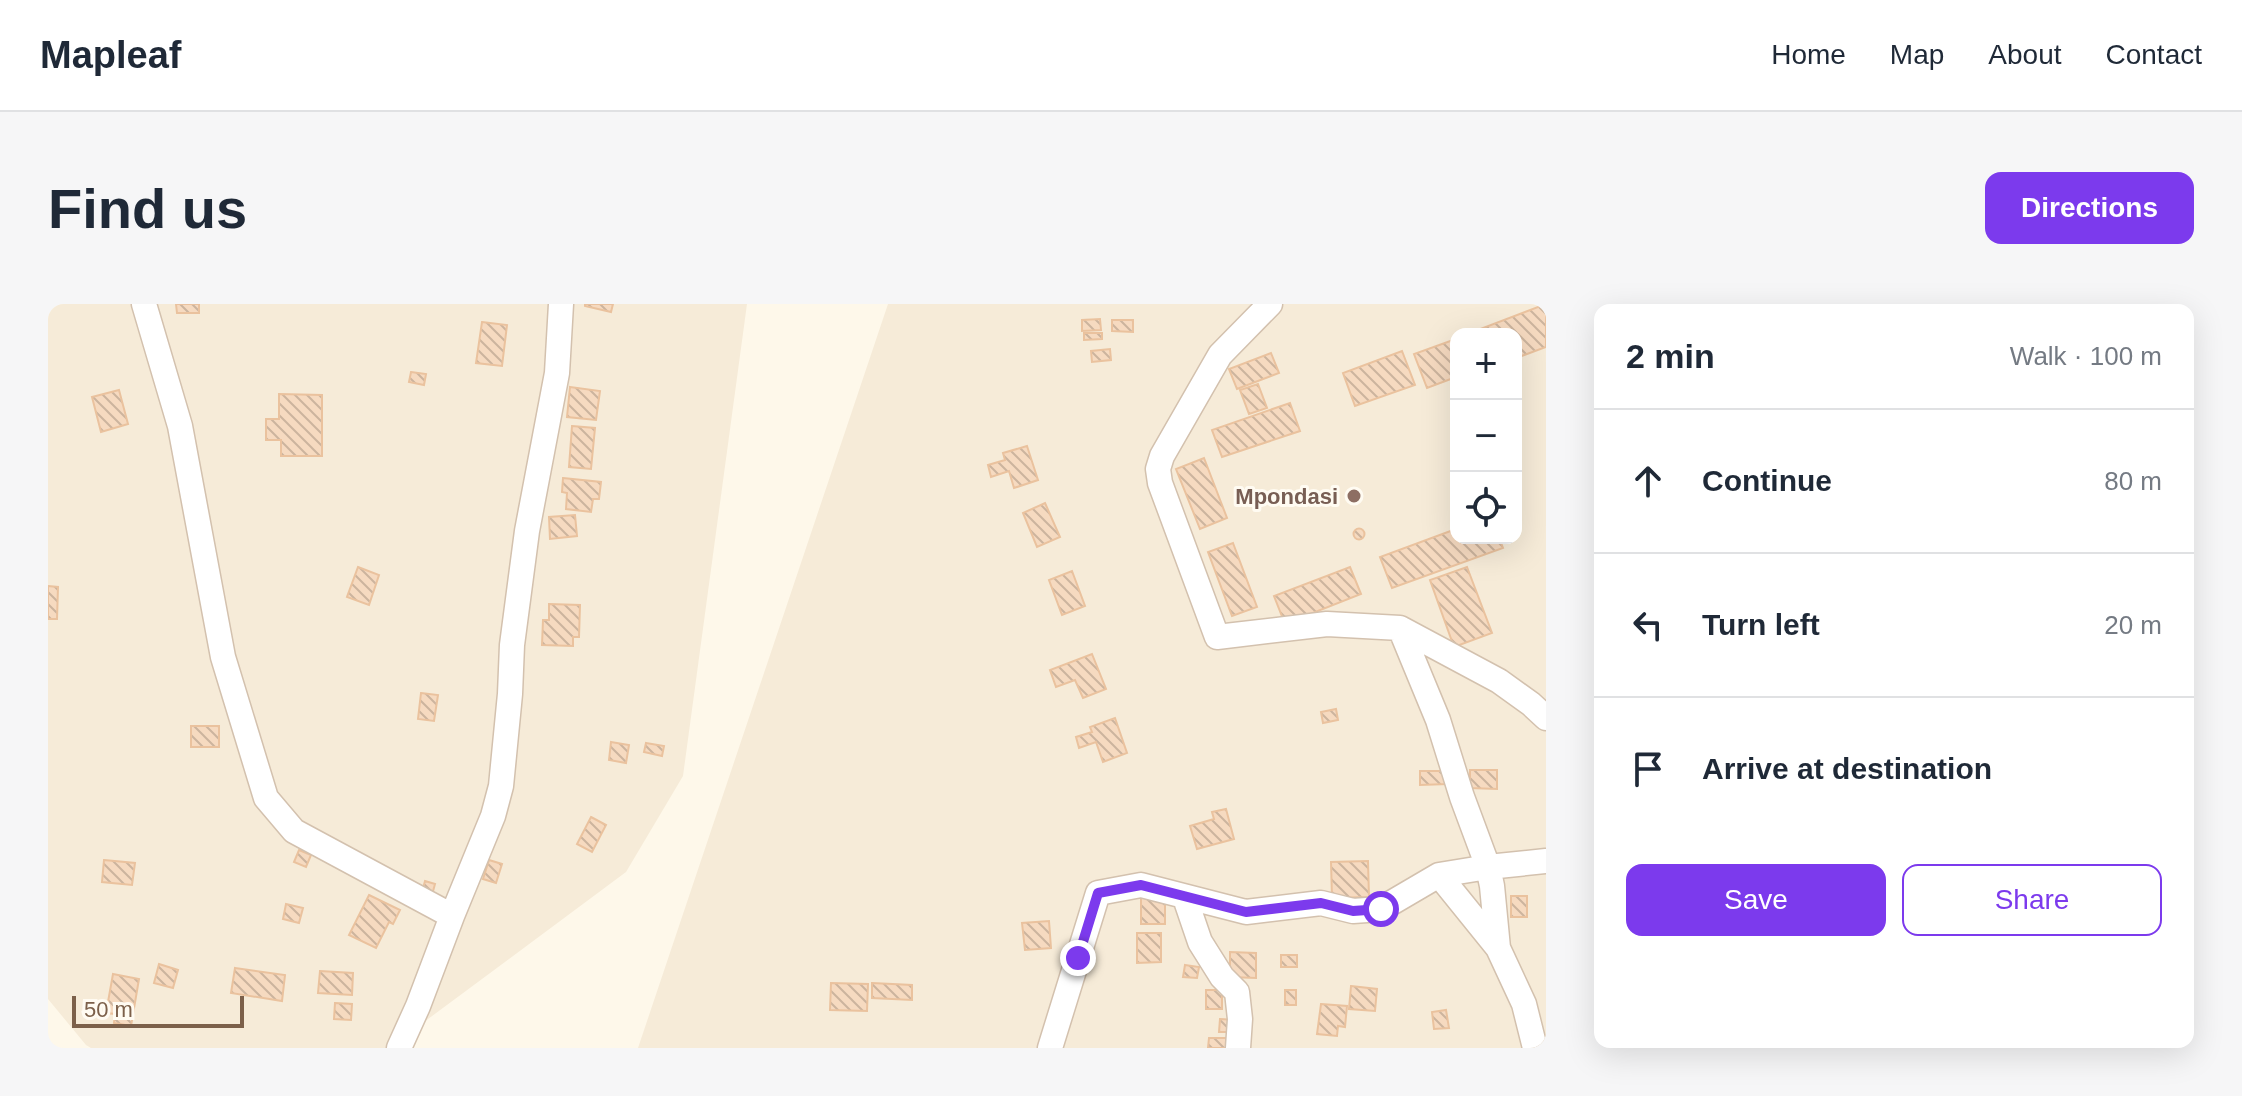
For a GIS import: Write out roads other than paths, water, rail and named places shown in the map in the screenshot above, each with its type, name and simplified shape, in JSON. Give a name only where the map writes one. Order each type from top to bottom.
[{"type":"street","points":[[144,304],[180,426],[223,657],[266,798],[294,831],[452,916]]},
{"type":"street","points":[[399,1048],[493,816],[501,786],[512,645],[527,531],[557,373],[561,304]]},
{"type":"street","points":[[1270,304],[1220,355],[1162,456],[1158,469],[1160,483],[1217,637],[1327,624],[1400,628],[1499,681],[1546,718]]},
{"type":"street","points":[[1400,628],[1438,720],[1488,867],[1498,948]]},
{"type":"street","points":[[1050,1048],[1098,893],[1141,885],[1246,912],[1321,903],[1353,911],[1381,909],[1439,875],[1546,861]]},
{"type":"street","points":[[1439,875],[1498,948],[1524,1004],[1535,1048]]},
{"type":"street","points":[[1185,898],[1200,942],[1222,977],[1237,992],[1240,1019],[1238,1048]]},
{"type":"place","name":"Mpondasi","points":[[1354,496]]}]
